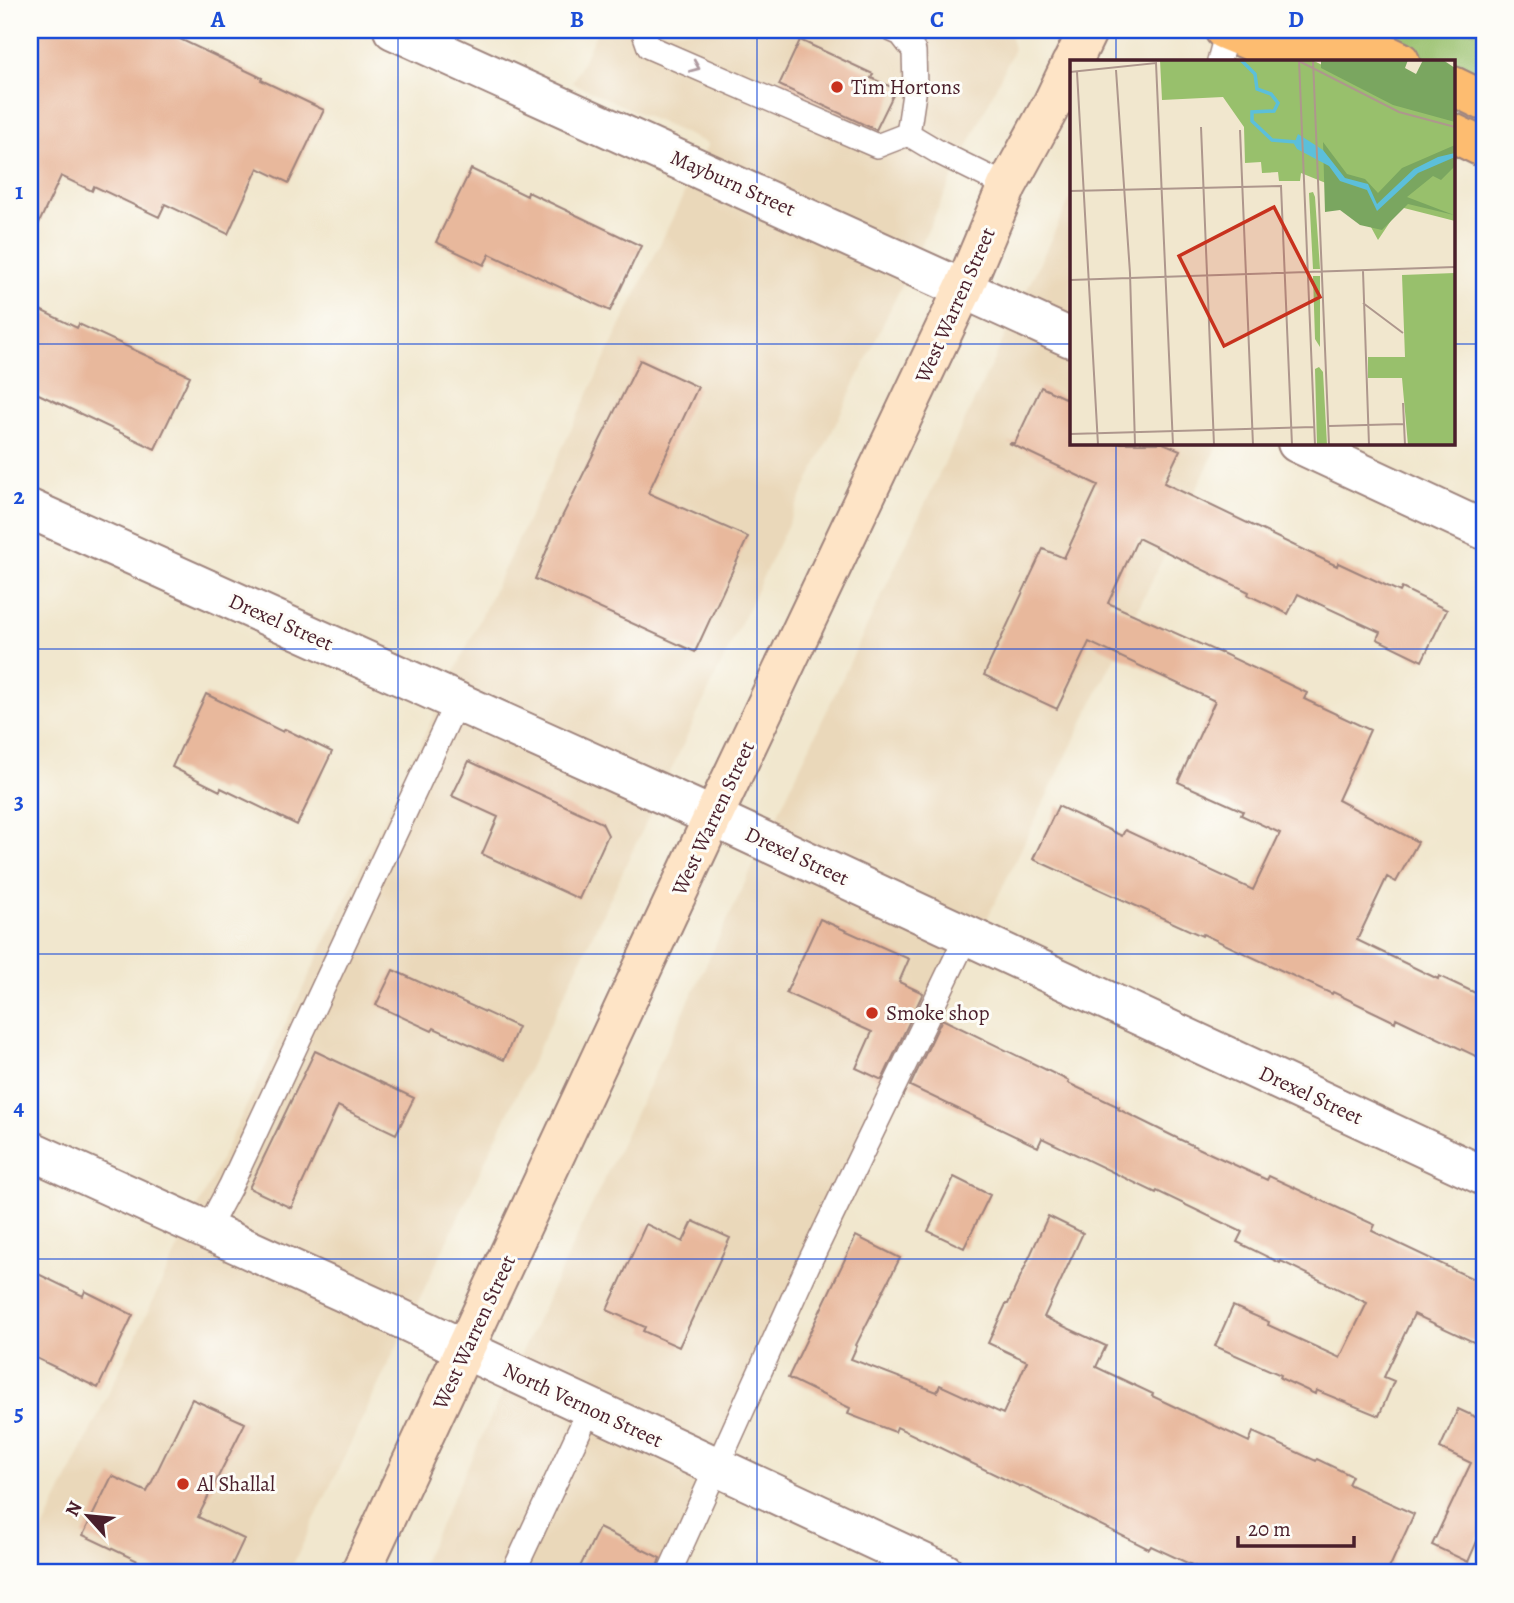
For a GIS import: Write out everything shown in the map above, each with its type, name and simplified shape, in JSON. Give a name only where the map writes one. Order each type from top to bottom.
[{"type":"main road","name":"West Warren Street","points":[[1073,60],[1088,30]]},
{"type":"main road","points":[[1224,41],[1255,44],[1290,57],[1373,48],[1399,60]]},
{"type":"main road","name":"West Warren Street","points":[[360,1573],[713,817],[964,288],[1007,186],[1062,105],[1070,71]]},
{"type":"main road","points":[[1454,86],[1484,101]]},
{"type":"main road","points":[[1454,133],[1484,148]]},
{"type":"street","name":"Mayburn Street","points":[[393,30],[1070,338]]},
{"type":"street","points":[[1299,444],[1484,530]]},
{"type":"street","name":"Drexel Street","points":[[30,509],[713,817],[1484,1176]]},
{"type":"street","name":"North Vernon Street","points":[[30,1150],[391,1314],[945,1573]]},
{"type":"lane","points":[[643,30],[649,47],[877,146],[908,134]]},
{"type":"lane","points":[[892,30],[901,34],[914,51],[915,87],[908,134]]},
{"type":"lane","points":[[908,134],[1007,186]]},
{"type":"lane","points":[[206,1230],[230,1187],[457,701]]},
{"type":"lane","points":[[669,1573],[808,1265],[967,935]]},
{"type":"lane","points":[[513,1573],[590,1408]]},
{"type":"shaded area","points":[[598,30],[1009,30],[1014,49],[289,1573],[30,1573],[30,1557],[708,144],[572,83]]},
{"type":"shaded area","points":[[1070,199],[1070,444],[1219,444],[668,1573],[417,1573]]},
{"type":"green space","points":[[1361,30],[1484,30],[1484,87],[1454,72],[1454,60],[1427,60]]},
{"type":"building","points":[[30,30],[161,30],[324,110],[289,183],[258,168],[228,234],[165,204],[159,217],[94,186],[92,191],[61,176],[30,242]]},
{"type":"building","name":"Tim Hortons","points":[[800,40],[873,74],[871,78],[896,89],[876,130],[779,85]]},
{"type":"building","points":[[471,169],[527,196],[528,192],[641,246],[610,311],[490,254],[484,265],[436,242]]},
{"type":"building","points":[[30,305],[77,328],[79,324],[190,376],[155,449],[30,390]]},
{"type":"building","points":[[640,360],[698,387],[648,493],[748,537],[695,652],[535,579],[553,535]]},
{"type":"building","points":[[1041,387],[1070,401],[1070,444],[1165,444],[1180,450],[1164,483],[1337,566],[1338,563],[1400,592],[1402,588],[1447,610],[1422,661],[1377,639],[1380,632],[1298,594],[1288,614],[1138,538],[1108,603],[1307,693],[1304,699],[1370,730],[1338,800],[1418,842],[1396,882],[1387,877],[1357,940],[1438,979],[1439,976],[1484,997],[1484,1060],[1396,1018],[1395,1022],[1033,859],[1058,806],[1122,836],[1125,830],[1253,890],[1280,833],[1241,815],[1243,811],[1178,782],[1215,701],[1089,642],[1057,709],[984,675],[1043,549],[1064,558],[1098,485],[1009,443],[1015,443]]},
{"type":"building","points":[[206,694],[283,732],[285,729],[332,752],[297,825],[172,767]]},
{"type":"building","points":[[469,761],[602,823],[608,835],[579,899],[482,854],[498,817],[452,796]]},
{"type":"building","name":"Smoke shop","points":[[820,919],[909,959],[899,982],[923,993],[882,1080],[856,1068],[872,1032],[786,993]]},
{"type":"building","points":[[393,970],[518,1027],[504,1060],[376,1005]]},
{"type":"building","points":[[942,1019],[1181,1140],[1267,1180],[1269,1176],[1375,1225],[1372,1231],[1484,1284],[1484,1347],[1414,1314],[1384,1377],[1394,1381],[1379,1416],[1316,1390],[1315,1394],[1280,1378],[1281,1375],[1215,1346],[1233,1306],[1340,1358],[1367,1303],[1237,1242],[1242,1232],[1157,1191],[1156,1193],[1042,1138],[1038,1147],[910,1086]]},
{"type":"building","points":[[315,1051],[414,1098],[396,1134],[338,1106],[291,1208],[249,1188]]},
{"type":"building","points":[[954,1177],[990,1195],[964,1248],[928,1231]]},
{"type":"building","points":[[1048,1216],[1083,1233],[1044,1317],[1106,1346],[1096,1367],[1249,1442],[1253,1432],[1316,1461],[1317,1459],[1352,1476],[1348,1484],[1414,1514],[1387,1573],[1209,1573],[1151,1546],[1149,1549],[897,1427],[895,1432],[848,1414],[850,1408],[788,1378],[856,1236],[900,1258],[851,1359],[937,1392],[940,1385],[1003,1414],[1027,1361],[988,1343]]},
{"type":"building","points":[[693,1221],[730,1238],[679,1347],[643,1331],[645,1327],[607,1310],[646,1224],[683,1242]]},
{"type":"building","points":[[30,1270],[83,1296],[85,1291],[133,1315],[98,1388],[30,1355]]},
{"type":"building","name":"Al Shallal","points":[[192,1399],[245,1423],[198,1517],[244,1539],[228,1573],[163,1573],[83,1535],[112,1476],[147,1492]]},
{"type":"building","points":[[1458,1409],[1484,1421],[1484,1525],[1468,1562],[1432,1545],[1471,1463],[1440,1448]]},
{"type":"building","points":[[599,1528],[660,1558],[655,1573],[577,1573]]},
{"type":"place","name":"Tim Hortons","points":[[837,87]]},
{"type":"place","name":"Smoke shop","points":[[872,1013]]},
{"type":"place","name":"Al Shallal","points":[[183,1484]]}]
